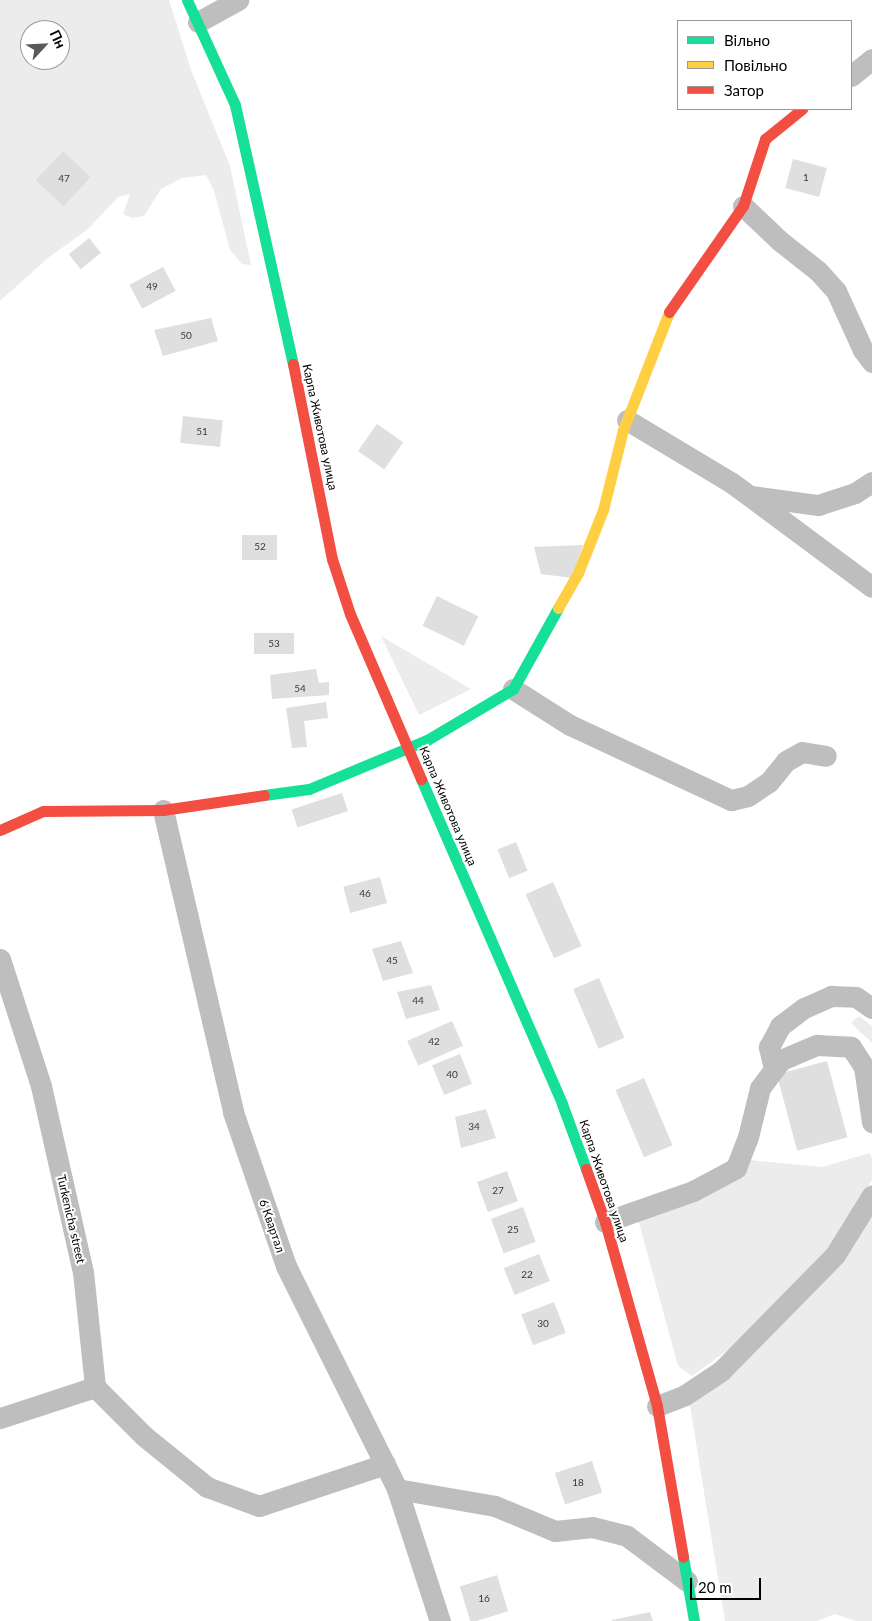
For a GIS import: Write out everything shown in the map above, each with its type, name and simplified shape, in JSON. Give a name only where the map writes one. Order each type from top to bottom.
[{"type":"main road","name":"Карпа Животова улица","points":[[187,0],[235,105],[301,401],[332,559],[350,614],[562,1104],[605,1222],[657,1406],[694,1621]]},
{"type":"main road","points":[[0,830],[43,811],[163,810],[309,789],[427,740],[513,689],[578,573],[603,510],[627,420],[671,308],[743,206],[765,139],[801,110]]},
{"type":"street","points":[[198,22],[238,0]]},
{"type":"street","points":[[852,75],[872,59]]},
{"type":"street","points":[[743,206],[780,241],[818,271],[836,292],[863,350],[872,362]]},
{"type":"street","points":[[627,420],[749,495],[872,587]]},
{"type":"street","points":[[749,495],[818,505],[855,493],[872,482]]},
{"type":"street","points":[[513,689],[570,725],[731,800],[755,791],[769,782],[786,762],[802,752],[826,756]]},
{"type":"street","name":"6 Квартал","points":[[163,810],[233,1112],[286,1266],[397,1489],[440,1621]]},
{"type":"street","name":"Turkenicha street","points":[[0,959],[41,1086],[83,1272],[95,1387]]},
{"type":"street","points":[[774,1069],[769,1047],[780,1026],[804,1008],[831,996],[856,997],[872,1008]]},
{"type":"street","points":[[605,1222],[693,1190],[736,1168],[748,1136],[760,1088],[781,1060],[817,1045],[851,1047],[864,1067],[872,1122]]},
{"type":"street","points":[[657,1406],[686,1395],[721,1371],[835,1255],[872,1195]]},
{"type":"street","points":[[0,1418],[95,1387],[144,1436],[207,1487],[259,1506],[385,1464]]},
{"type":"street","points":[[397,1489],[495,1506],[556,1531],[592,1527],[626,1536],[686,1582]]},
{"type":"shaded area","points":[[0,0],[169,0],[191,70],[230,166],[251,265],[242,264],[230,250],[214,191],[206,175],[182,178],[161,189],[144,216],[132,218],[123,214],[130,194],[118,197],[87,230],[48,258],[0,301]]},
{"type":"shaded area","points":[[381,636],[471,689],[419,715]]},
{"type":"shaded area","points":[[859,1016],[872,1026],[872,1043],[851,1023]]},
{"type":"shaded area","points":[[869,1153],[872,1158],[872,1180],[830,1250],[736,1344],[692,1376],[678,1366],[638,1219],[749,1160],[823,1167]]},
{"type":"shaded area","points":[[872,1210],[872,1621],[856,1621],[835,1614],[817,1621],[725,1621],[690,1406],[728,1374]]},
{"type":"building","points":[[63,151],[91,177],[64,206],[36,180]]},
{"type":"building","points":[[793,159],[827,168],[819,197],[785,188]]},
{"type":"building","points":[[89,238],[101,253],[81,269],[69,254]]},
{"type":"building","points":[[163,267],[176,291],[142,309],[129,285]]},
{"type":"building","points":[[211,318],[218,341],[163,356],[154,330]]},
{"type":"building","points":[[183,416],[223,420],[220,447],[180,443]]},
{"type":"building","points":[[377,424],[403,442],[384,469],[358,451]]},
{"type":"building","points":[[242,535],[277,535],[277,560],[242,560]]},
{"type":"building","points":[[583,545],[572,578],[541,574],[534,547]]},
{"type":"building","points":[[437,596],[478,616],[464,646],[423,626]]},
{"type":"building","points":[[254,633],[294,633],[294,654],[254,654]]},
{"type":"building","points":[[316,669],[319,683],[329,682],[329,695],[272,699],[270,675]]},
{"type":"building","points":[[326,702],[328,718],[304,721],[307,747],[292,748],[286,708]]},
{"type":"building","points":[[342,793],[348,811],[297,827],[292,809]]},
{"type":"building","points":[[516,842],[528,871],[509,878],[497,849]]},
{"type":"building","points":[[380,877],[387,903],[350,913],[343,887]]},
{"type":"building","points":[[553,882],[581,946],[554,958],[526,894]]},
{"type":"building","points":[[401,941],[413,973],[383,981],[372,949]]},
{"type":"building","points":[[599,978],[624,1038],[599,1049],[573,989]]},
{"type":"building","points":[[431,985],[440,1010],[406,1019],[397,992]]},
{"type":"building","points":[[452,1021],[463,1046],[418,1066],[407,1041]]},
{"type":"building","points":[[460,1054],[472,1084],[444,1095],[432,1065]]},
{"type":"building","points":[[827,1061],[847,1137],[797,1151],[777,1074]]},
{"type":"building","points":[[644,1078],[673,1145],[644,1157],[615,1090]]},
{"type":"building","points":[[486,1109],[496,1138],[461,1148],[455,1117]]},
{"type":"building","points":[[507,1171],[518,1201],[488,1212],[477,1182]]},
{"type":"building","points":[[523,1207],[536,1242],[504,1253],[491,1219]]},
{"type":"building","points":[[539,1254],[550,1281],[515,1295],[504,1268]]},
{"type":"building","points":[[554,1302],[566,1333],[533,1345],[521,1315]]},
{"type":"building","points":[[592,1461],[602,1492],[565,1504],[555,1473]]},
{"type":"building","points":[[497,1575],[508,1611],[477,1621],[470,1621],[460,1586]]},
{"type":"building","points":[[650,1612],[653,1621],[612,1621],[612,1620]]},
{"type":"traffic: fast","points":[[187,0],[235,105],[293,364]]},
{"type":"traffic: fast","points":[[264,795],[309,789],[427,740],[513,689],[558,608]]},
{"type":"traffic: fast","points":[[421,779],[562,1104],[586,1169]]},
{"type":"traffic: fast","points":[[683,1557],[694,1621]]},
{"type":"traffic: slow","points":[[558,608],[578,573],[603,510],[623,430],[669,312]]},
{"type":"traffic: jam","points":[[669,312],[743,206],[765,139],[801,110]]},
{"type":"traffic: jam","points":[[293,364],[332,559],[350,614],[421,779]]},
{"type":"traffic: jam","points":[[0,830],[43,811],[163,810],[264,795]]},
{"type":"traffic: jam","points":[[586,1169],[605,1222],[657,1406],[683,1557]]}]
